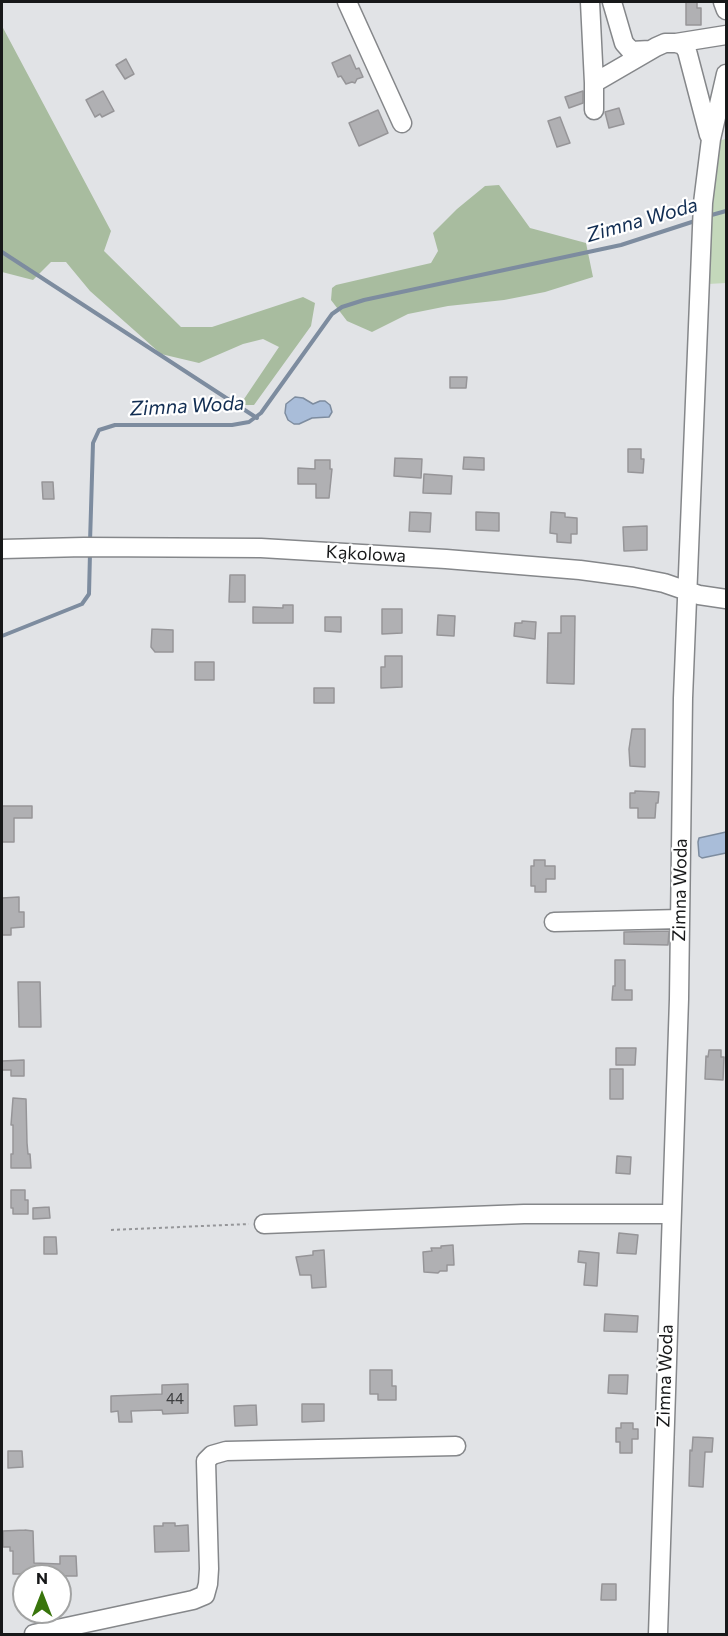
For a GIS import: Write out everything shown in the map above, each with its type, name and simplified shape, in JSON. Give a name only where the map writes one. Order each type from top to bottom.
[{"type":"street","points":[[347,2],[402,123]]},
{"type":"street","points":[[590,2],[594,110]]},
{"type":"street","points":[[612,2],[624,43],[631,51],[650,50]]},
{"type":"street","points":[[723,2],[726,10]]},
{"type":"street","points":[[594,83],[665,43],[726,35]]},
{"type":"street","points":[[676,43],[683,45],[687,51],[710,143]]},
{"type":"street","name":"Zimna Woda","points":[[658,1635],[680,919],[683,699],[703,203],[710,143],[726,74]]},
{"type":"street","name":"Kąkolowa","points":[[2,549],[261,548],[446,559],[633,576],[689,592],[726,599]]},
{"type":"street","points":[[554,922],[680,919]]},
{"type":"street","points":[[264,1224],[524,1214],[670,1214]]},
{"type":"street","points":[[34,1635],[193,1600],[205,1595],[208,1584],[206,1461],[212,1455],[226,1451],[456,1446]]},
{"type":"path","points":[[111,1230],[264,1224]]},
{"type":"green space","points":[[2,26],[111,231],[104,251],[181,327],[212,327],[303,297],[315,303],[311,326],[254,405],[240,405],[279,347],[263,339],[243,344],[199,363],[161,354],[90,291],[66,262],[51,262],[33,280],[2,272]]},
{"type":"green space","points":[[726,139],[726,283],[708,284],[717,141]]},
{"type":"green space","points":[[499,185],[530,228],[586,243],[593,277],[545,292],[408,314],[372,332],[347,321],[331,300],[332,288],[336,285],[431,263],[438,251],[433,233],[485,186]]},
{"type":"water","points":[[295,397],[303,398],[313,404],[325,401],[330,405],[332,412],[329,417],[312,418],[294,424],[288,420],[285,413],[286,404]]},
{"type":"water","points":[[726,832],[726,853],[702,858],[699,856],[699,838]]},
{"type":"building","points":[[686,2],[697,2],[697,8],[701,8],[701,25],[686,25]]},
{"type":"building","points":[[350,55],[356,69],[359,68],[363,77],[357,79],[355,83],[346,84],[341,76],[338,77],[332,63]]},
{"type":"building","points":[[126,59],[134,74],[125,79],[116,65]]},
{"type":"building","points":[[103,91],[114,111],[102,117],[100,114],[95,117],[86,100]]},
{"type":"building","points":[[583,91],[583,103],[569,108],[565,97]]},
{"type":"building","points":[[619,108],[624,124],[609,128],[605,112]]},
{"type":"building","points":[[378,110],[388,133],[359,146],[349,123]]},
{"type":"building","points":[[560,117],[570,143],[557,147],[548,121]]},
{"type":"building","points":[[450,377],[467,377],[466,388],[450,388]]},
{"type":"building","points":[[628,449],[641,449],[641,459],[644,459],[643,473],[628,472]]},
{"type":"building","points":[[464,457],[484,458],[484,470],[463,469]]},
{"type":"building","points":[[395,458],[422,459],[421,478],[394,476]]},
{"type":"building","points":[[315,460],[330,460],[330,469],[332,469],[329,498],[316,498],[316,484],[298,484],[298,468],[315,469]]},
{"type":"building","points":[[424,474],[452,476],[451,494],[423,493]]},
{"type":"building","points":[[42,482],[53,482],[54,499],[43,499]]},
{"type":"building","points":[[410,512],[431,513],[430,532],[409,531]]},
{"type":"building","points":[[476,512],[499,513],[499,531],[476,530]]},
{"type":"building","points":[[551,512],[565,513],[565,517],[577,518],[577,534],[571,534],[571,543],[557,542],[557,534],[550,533]]},
{"type":"building","points":[[647,526],[647,550],[624,551],[623,527]]},
{"type":"building","points":[[230,575],[245,575],[245,602],[229,602]]},
{"type":"building","points":[[283,605],[293,605],[293,623],[253,623],[253,607],[283,608]]},
{"type":"building","points":[[382,609],[402,609],[402,633],[382,634]]},
{"type":"building","points":[[438,615],[455,616],[454,636],[437,635]]},
{"type":"building","points":[[561,616],[575,616],[574,684],[547,683],[548,633],[561,633]]},
{"type":"building","points":[[325,617],[341,617],[341,632],[325,631]]},
{"type":"building","points":[[522,621],[536,622],[535,639],[514,636],[515,623],[522,623]]},
{"type":"building","points":[[152,629],[173,630],[173,652],[155,652],[151,647]]},
{"type":"building","points":[[385,656],[402,656],[402,687],[381,688],[381,667],[385,667]]},
{"type":"building","points":[[195,662],[214,662],[214,680],[195,680]]},
{"type":"building","points":[[314,688],[334,688],[334,703],[314,703]]},
{"type":"building","points":[[632,729],[645,729],[645,767],[630,766],[629,749]]},
{"type":"building","points":[[635,791],[659,792],[655,818],[638,818],[638,808],[630,808],[630,793],[635,793]]},
{"type":"building","points":[[2,806],[32,806],[32,818],[14,818],[14,842],[2,842]]},
{"type":"building","points":[[534,860],[545,860],[545,866],[555,866],[555,879],[546,879],[546,892],[535,892],[535,886],[531,886],[531,866],[534,866]]},
{"type":"building","points":[[19,897],[19,912],[24,912],[24,927],[11,928],[11,935],[2,935],[2,898]]},
{"type":"building","points":[[669,931],[668,945],[624,944],[624,932]]},
{"type":"building","points":[[615,960],[625,960],[625,990],[632,990],[632,1000],[612,1000],[613,986],[615,986]]},
{"type":"building","points":[[18,982],[40,982],[41,1027],[19,1027]]},
{"type":"building","points":[[616,1048],[636,1048],[635,1065],[616,1065]]},
{"type":"building","points":[[709,1050],[721,1050],[721,1057],[724,1057],[723,1080],[705,1079],[706,1056],[708,1057]]},
{"type":"building","points":[[24,1060],[24,1076],[11,1076],[11,1070],[2,1070],[2,1061]]},
{"type":"building","points":[[610,1069],[623,1069],[623,1099],[610,1099]]},
{"type":"building","points":[[13,1098],[26,1099],[27,1143],[31,1168],[11,1168]]},
{"type":"building","points":[[617,1156],[631,1157],[630,1174],[616,1173]]},
{"type":"building","points":[[11,1190],[25,1190],[28,1214],[13,1214]]},
{"type":"building","points":[[49,1207],[50,1218],[33,1219],[33,1208]]},
{"type":"building","points":[[619,1233],[638,1235],[636,1254],[617,1253]]},
{"type":"building","points":[[44,1237],[56,1237],[57,1254],[44,1254]]},
{"type":"building","points":[[453,1245],[454,1265],[447,1265],[447,1271],[424,1272],[423,1252],[432,1251],[431,1248]]},
{"type":"building","points":[[324,1250],[326,1287],[312,1288],[311,1275],[300,1275],[296,1257],[313,1255],[313,1251]]},
{"type":"building","points":[[579,1251],[599,1253],[597,1286],[584,1285],[586,1263],[578,1262]]},
{"type":"building","points":[[605,1314],[638,1316],[637,1332],[604,1331]]},
{"type":"building","points":[[370,1370],[392,1370],[392,1386],[396,1386],[396,1400],[378,1400],[378,1394],[370,1394]]},
{"type":"building","points":[[609,1375],[628,1375],[627,1394],[608,1393]]},
{"type":"building","points":[[188,1384],[188,1413],[163,1414],[162,1410],[131,1411],[132,1422],[119,1422],[118,1411],[111,1412],[111,1396],[162,1394],[162,1385]]},
{"type":"building","points":[[302,1404],[324,1404],[324,1421],[302,1422]]},
{"type":"building","points":[[256,1405],[257,1425],[235,1426],[234,1406]]},
{"type":"building","points":[[621,1423],[633,1423],[633,1429],[638,1429],[638,1439],[632,1439],[632,1453],[620,1453],[620,1442],[616,1442],[616,1428],[621,1428]]},
{"type":"building","points":[[693,1437],[713,1438],[712,1452],[705,1452],[703,1487],[689,1486],[690,1450],[692,1451]]},
{"type":"building","points":[[8,1451],[22,1451],[23,1467],[8,1468]]},
{"type":"building","points":[[163,1523],[175,1523],[175,1526],[188,1525],[189,1551],[155,1552],[154,1526],[163,1526]]},
{"type":"building","points":[[3,1531],[33,1531],[34,1563],[60,1564],[13,1564],[13,1551],[10,1551],[10,1547],[3,1547]]},
{"type":"building","points":[[60,1556],[76,1556],[77,1576],[72,1576],[72,1564],[60,1564]]},
{"type":"building","points":[[602,1584],[616,1584],[616,1600],[601,1600]]},
{"type":"waterway","name":"Zimna Woda","points":[[708,216],[726,211]]},
{"type":"waterway","name":"Zimna Woda","points":[[90,542],[93,443],[99,430],[115,425],[232,425],[249,422],[261,413],[332,314],[342,307],[364,300],[621,245],[698,220]]},
{"type":"waterway","points":[[2,252],[257,418]]},
{"type":"waterway","name":"Zimna Woda","points":[[2,636],[82,604],[89,594],[90,553]]}]
